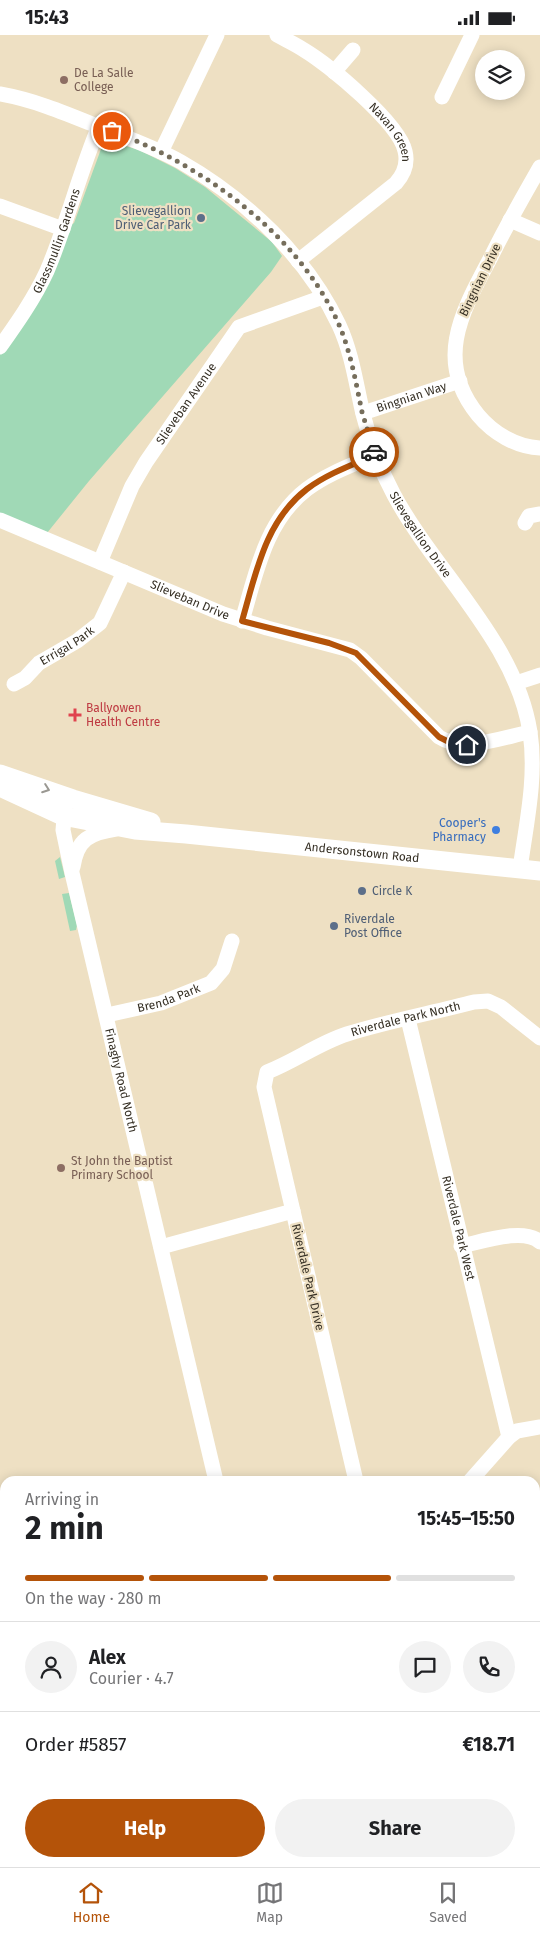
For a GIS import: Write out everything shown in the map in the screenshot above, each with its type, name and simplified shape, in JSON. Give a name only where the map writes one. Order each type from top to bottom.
[{"type":"main road","name":"Andersonstown Road","points":[[0,774],[186,834]]},
{"type":"main road","name":"Andersonstown Road","points":[[0,787],[63,816],[125,828],[540,871]]},
{"type":"street","points":[[161,152],[217,35]]},
{"type":"street","name":"Navan Green","points":[[277,35],[304,50],[334,72],[397,132],[405,151],[405,165],[401,177],[396,183],[298,261]]},
{"type":"street","points":[[442,97],[472,35]]},
{"type":"street","points":[[334,72],[353,50]]},
{"type":"street","name":"Slievegallion Drive","points":[[0,94],[35,102],[99,126],[161,152],[199,173],[225,191],[266,226],[310,275],[343,335],[375,455],[392,493],[410,524],[484,626],[516,683],[530,732],[532,750],[530,795],[520,869]]},
{"type":"street","name":"Glassmullin Gardens","points":[[1,344],[34,296],[55,251],[99,126]]},
{"type":"street","name":"Bingnian Drive","points":[[540,167],[510,220],[462,314],[455,347],[455,359],[466,399],[484,422],[512,441],[531,448],[540,449]]},
{"type":"street","points":[[0,206],[63,229]]},
{"type":"street","points":[[510,220],[540,233]]},
{"type":"street","name":"Slieveban Avenue","points":[[100,562],[136,478],[239,327],[323,297]]},
{"type":"street","name":"Bingnian Way","points":[[363,413],[460,381]]},
{"type":"street","points":[[242,621],[267,540],[278,519],[306,489],[333,474],[375,455]]},
{"type":"street","points":[[525,523],[529,516],[540,514]]},
{"type":"street","name":"Slieveban Drive","points":[[0,520],[242,621],[329,643],[356,653],[439,737],[447,742],[460,745],[472,744],[530,732]]},
{"type":"street","name":"Errigal Park","points":[[14,684],[25,678],[39,663],[77,641],[100,623],[124,572]]},
{"type":"street","points":[[516,683],[540,675]]},
{"type":"street","name":"Finaghy Road North","points":[[68,797],[63,816],[63,830],[72,873],[215,1476]]},
{"type":"street","points":[[72,873],[77,850],[93,833],[125,828]]},
{"type":"street","name":"Brenda Park","points":[[107,1015],[160,1003],[211,983],[223,969],[232,941]]},
{"type":"street","name":"Riverdale Park North","points":[[268,1072],[324,1042],[347,1034],[488,1001],[501,1007],[540,1038]]},
{"type":"street","name":"Riverdale Park West","points":[[408,1019],[461,1246],[509,1437]]},
{"type":"street","name":"Riverdale Park Drive","points":[[268,1072],[264,1087],[355,1476]]},
{"type":"street","points":[[161,1247],[293,1211]]},
{"type":"street","points":[[461,1246],[515,1235],[535,1238],[540,1242]]},
{"type":"street","points":[[474,1476],[509,1437],[517,1431],[540,1427]]},
{"type":"green space","points":[[109,141],[139,150],[175,168],[205,187],[272,242],[282,256],[271,272],[89,481],[47,533],[0,514],[0,354],[69,226],[74,223],[101,149]]},
{"type":"green space","points":[[60,857],[65,877],[59,879],[55,861]]},
{"type":"green space","points":[[69,893],[77,925],[76,930],[70,931],[62,894]]},
{"type":"way so far","points":[[112,131],[179,161],[225,191],[266,226],[310,275],[343,335],[374,452]]},
{"type":"place","name":"De La Salle College","points":[[64,80]]},
{"type":"place","name":"Slievegallion Drive Car Park","points":[[201,218]]},
{"type":"place","name":"Ballyowen Health Centre","points":[[75,715]]},
{"type":"place","name":"Cooper's Pharmacy","points":[[496,830]]},
{"type":"place","name":"Circle K","points":[[362,891]]},
{"type":"place","name":"Riverdale Post Office","points":[[334,926]]},
{"type":"place","name":"St John the Baptist Primary School","points":[[61,1168]]},
{"type":"route","points":[[374,452],[375,455],[333,474],[306,489],[278,519],[267,540],[242,621],[329,643],[356,653],[439,737],[453,744],[467,745]]}]
